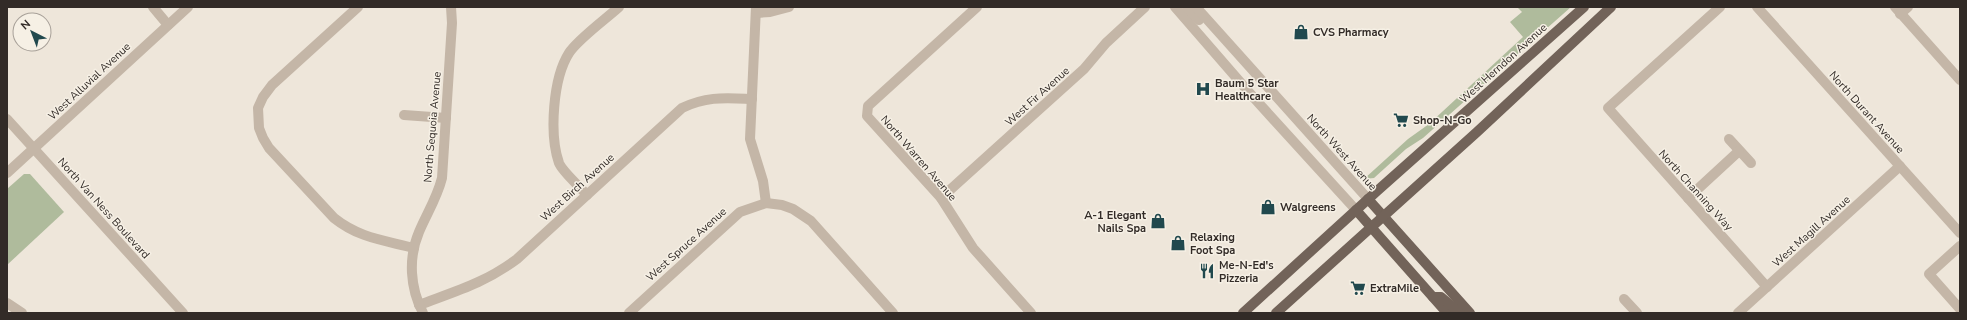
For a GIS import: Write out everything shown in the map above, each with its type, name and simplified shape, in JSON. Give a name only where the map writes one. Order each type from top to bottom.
[{"type":"main road","name":"West Herndon Avenue","points":[[1243,313],[1368,199],[1584,7]]},
{"type":"main road","points":[[1276,313],[1383,215],[1477,132],[1611,7]]},
{"type":"main road","name":"North West Avenue","points":[[1368,199],[1470,313]]},
{"type":"main road","points":[[1356,210],[1448,313]]},
{"type":"main road","points":[[1433,297],[1441,297],[1460,313]]},
{"type":"street","points":[[153,7],[168,25]]},
{"type":"street","name":"West Alluvial Avenue","points":[[7,173],[188,7]]},
{"type":"street","points":[[358,7],[272,85],[263,97],[258,108],[259,128],[269,148],[334,218],[354,232],[414,248]]},
{"type":"street","name":"North Sequoia Avenue","points":[[421,309],[412,275],[414,248],[418,233],[438,194],[442,178],[452,23],[451,7]]},
{"type":"street","points":[[587,195],[559,164],[554,140],[554,114],[561,68],[570,51],[619,7]]},
{"type":"street","points":[[789,7],[770,12],[756,10],[750,139],[762,181],[766,203],[782,205],[793,209],[807,218],[893,313]]},
{"type":"street","name":"North Warren Avenue","points":[[977,7],[868,106],[867,116],[941,198],[973,248],[1030,313]]},
{"type":"street","name":"West Fir Avenue","points":[[941,198],[1084,69],[1106,43],[1145,7]]},
{"type":"street","points":[[1175,7],[1258,103],[1356,210]]},
{"type":"street","points":[[1187,7],[1208,30],[1218,32]]},
{"type":"street","name":"North West Avenue","points":[[1196,7],[1368,199]]},
{"type":"street","name":"North Channing Way","points":[[1720,7],[1608,108],[1767,287]]},
{"type":"street","name":"North Durant Avenue","points":[[1757,7],[1960,233]]},
{"type":"street","points":[[1901,9],[1960,80]]},
{"type":"street","name":"West Birch Avenue","points":[[421,309],[477,284],[497,273],[517,259],[682,108],[699,101],[714,98],[752,99]]},
{"type":"street","points":[[404,115],[446,118]]},
{"type":"street","name":"North Van Ness Boulevard","points":[[7,119],[183,313]]},
{"type":"street","points":[[1728,139],[1751,163]]},
{"type":"street","points":[[1688,198],[1739,151]]},
{"type":"street","name":"West Magill Avenue","points":[[1738,313],[1900,166]]},
{"type":"street","name":"West Spruce Avenue","points":[[629,313],[740,212],[766,203]]},
{"type":"street","points":[[1960,246],[1928,274],[1960,309]]},
{"type":"street","points":[[1624,299],[1637,313]]},
{"type":"street","points":[[7,303],[22,313]]},
{"type":"green space","points":[[1571,7],[1423,138],[1406,149],[1374,178],[1364,179],[1408,139],[1429,124],[1523,37],[1510,22],[1522,12],[1518,8]]},
{"type":"green space","points":[[24,174],[30,174],[64,212],[7,265],[7,189]]},
{"type":"place","name":"CVS Pharmacy","points":[[1301,32]]},
{"type":"place","name":"Baum 5 Star Healthcare","points":[[1203,89]]},
{"type":"place","name":"Shop-N-Go","points":[[1401,120]]},
{"type":"place","name":"Walgreens","points":[[1268,207]]},
{"type":"place","name":"A-1 Elegant Nails Spa","points":[[1158,221]]},
{"type":"place","name":"Relaxing Foot Spa","points":[[1178,243]]},
{"type":"place","name":"Me-N-Ed's Pizzeria","points":[[1207,271]]},
{"type":"place","name":"ExtraMile","points":[[1358,288]]}]
